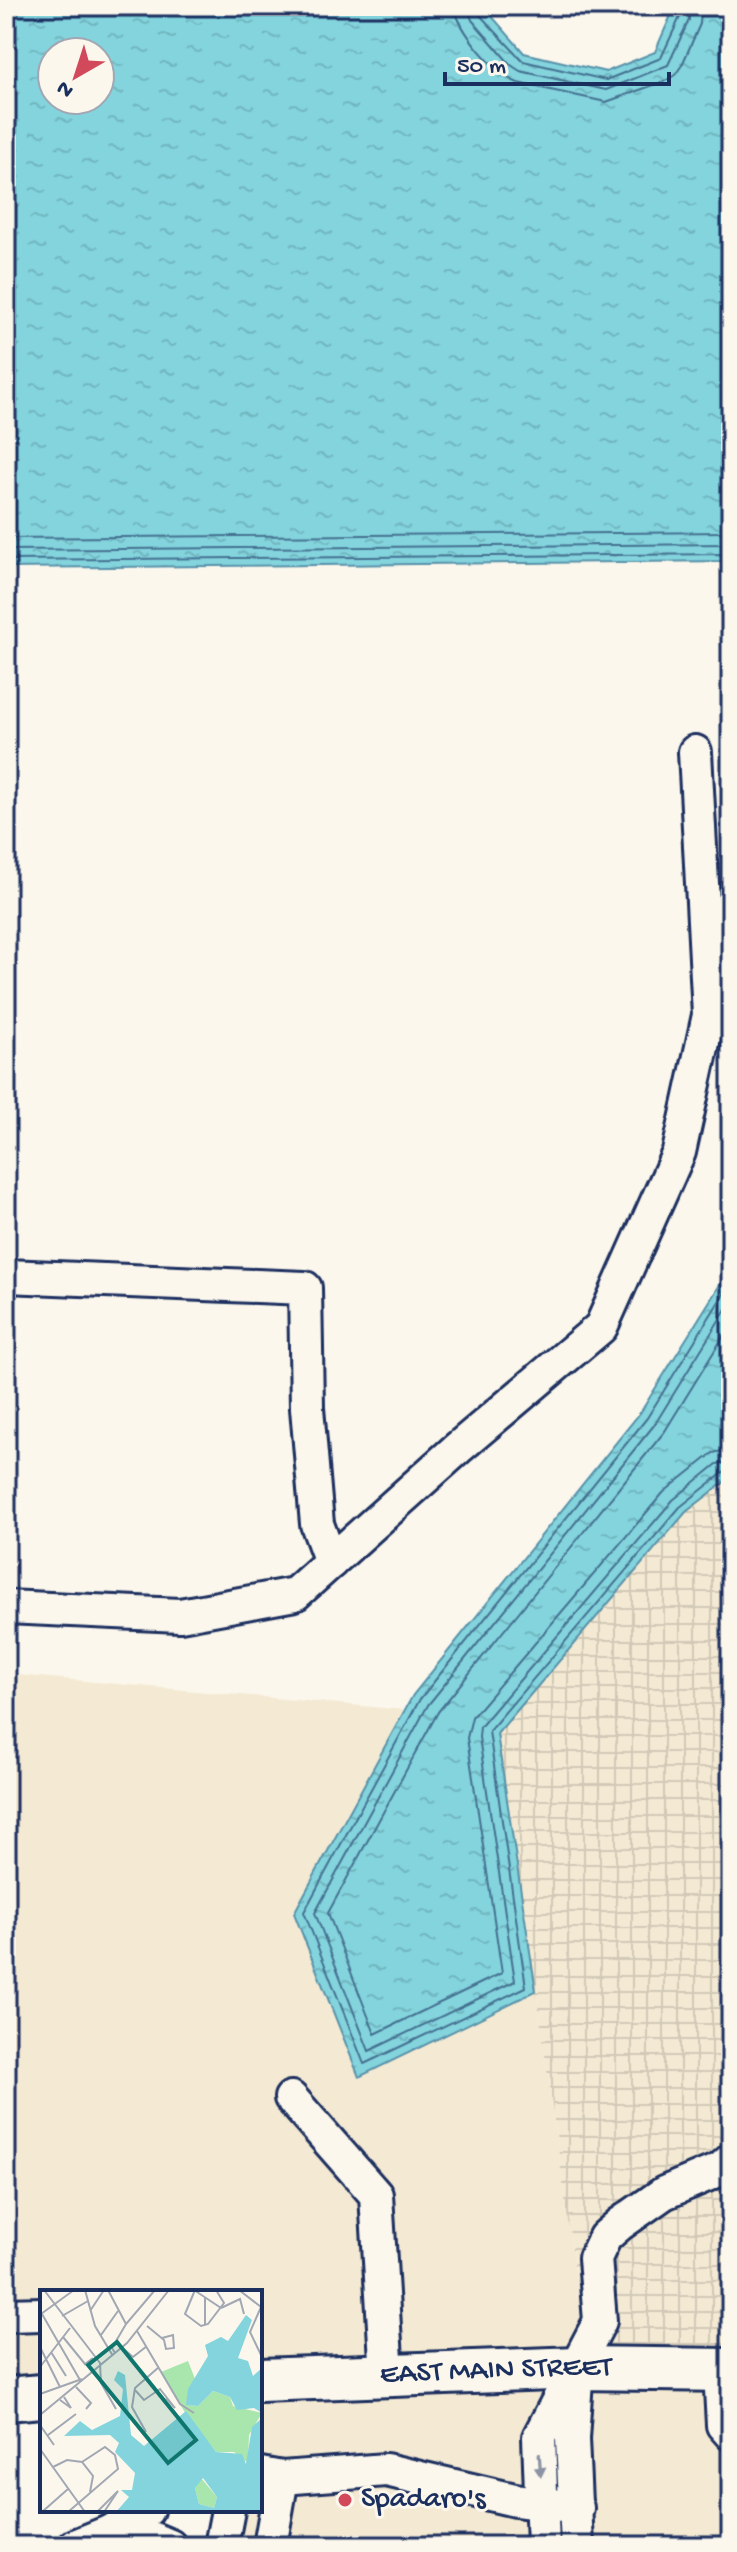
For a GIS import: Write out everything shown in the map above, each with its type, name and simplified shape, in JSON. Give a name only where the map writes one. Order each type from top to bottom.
[{"type":"main road","name":"EAST MAIN STREET","points":[[262,2380],[577,2368],[725,2370]]},
{"type":"main road","points":[[6,2399],[40,2396]]},
{"type":"street","points":[[6,1607],[180,1615],[295,1594],[458,1448],[601,1327],[679,1152],[709,1015],[695,752]]},
{"type":"street","points":[[6,1276],[305,1288],[307,1408],[317,1524],[331,1562]]},
{"type":"street","points":[[291,2098],[376,2195],[387,2376]]},
{"type":"street","points":[[543,2546],[539,2437],[600,2321],[595,2258],[605,2237],[664,2193],[721,2169],[731,2160]]},
{"type":"street","points":[[6,2315],[40,2314]]},
{"type":"street","points":[[577,2368],[572,2439],[577,2546]]},
{"type":"street","points":[[725,2370],[723,2425],[731,2434]]},
{"type":"street","points":[[270,2546],[271,2476],[386,2470],[543,2505],[577,2508]]},
{"type":"street","points":[[75,2546],[109,2532],[144,2512]]},
{"type":"street","points":[[221,2546],[228,2512]]},
{"type":"street","points":[[109,2532],[151,2538],[170,2546]]},
{"type":"shaded area","points":[[731,1477],[731,2378],[590,2378],[497,1734],[686,1512]]},
{"type":"shaded area","points":[[6,1674],[405,1710],[294,1913],[359,2077],[536,1991],[590,2378],[731,2378],[731,2546],[231,2546],[235,2512],[262,2512],[262,2290],[40,2290],[40,2395],[6,2396]]},
{"type":"water","points":[[6,6],[483,6],[524,53],[606,72],[655,52],[672,13],[669,6],[731,6],[731,561],[6,568]]},
{"type":"water","points":[[731,1267],[731,1477],[686,1512],[497,1734],[536,1991],[359,2077],[294,1913],[413,1695],[640,1413]]},
{"type":"place","name":"Spadaro's","points":[[345,2500]]}]
